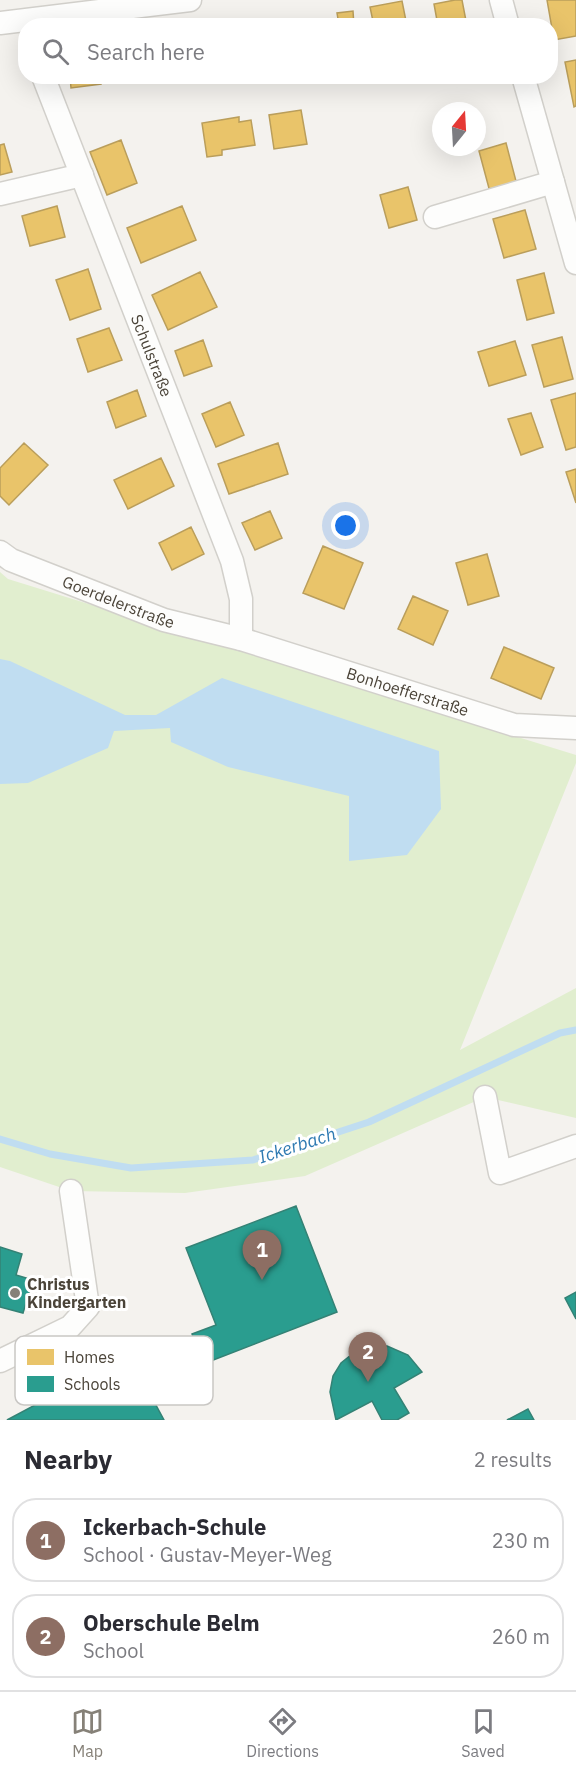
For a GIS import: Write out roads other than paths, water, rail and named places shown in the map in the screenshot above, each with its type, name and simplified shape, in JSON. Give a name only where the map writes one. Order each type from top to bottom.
[{"type":"street","points":[[17,18],[190,0]]},
{"type":"street","points":[[501,0],[506,18]]},
{"type":"street","name":"Schulstraße","points":[[46,84],[232,561],[241,599],[241,639]]},
{"type":"street","points":[[525,84],[576,263]]},
{"type":"street","points":[[0,194],[82,175]]},
{"type":"street","points":[[435,217],[553,182]]},
{"type":"street","name":"Goerdelerstraße","points":[[0,552],[11,560],[164,620],[241,639]]},
{"type":"street","name":"Bonhoefferstraße","points":[[241,639],[514,725],[576,728]]},
{"type":"street","points":[[485,1097],[500,1173],[576,1146]]},
{"type":"street","points":[[51,1336],[70,1327],[88,1307],[70,1191]]},
{"type":"street","points":[[0,1360],[15,1353]]},
{"type":"water","points":[[0,659],[10,661],[125,715],[156,715],[222,678],[439,751],[441,809],[407,855],[349,861],[349,796],[228,767],[171,742],[170,728],[114,731],[108,748],[28,783],[0,784]]},
{"type":"waterway","name":"Ickerbach","points":[[0,1139],[50,1154],[131,1168],[253,1160],[369,1122],[560,1033],[576,1030]]},
{"type":"place","name":"Ickerbach-Schule","points":[[262,1280]]},
{"type":"place","name":"Christus Kindergarten","points":[[15,1293]]},
{"type":"place","name":"Oberschule Belm","points":[[368,1382]]}]
